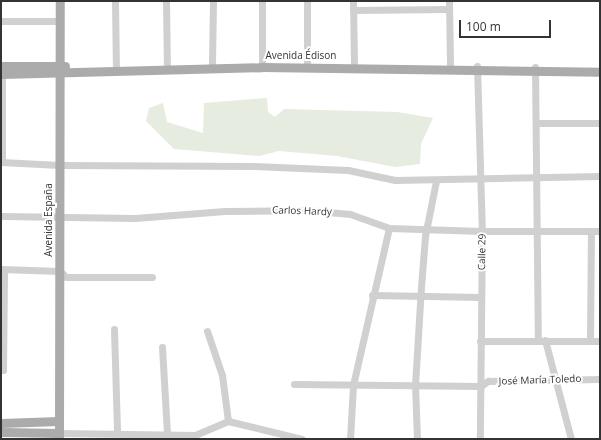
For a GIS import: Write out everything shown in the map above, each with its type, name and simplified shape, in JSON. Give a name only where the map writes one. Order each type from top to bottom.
[{"type":"main road","name":"Avenida España","points":[[59,436],[60,271],[58,216],[61,69],[60,1]]},
{"type":"main road","name":"Avenida Édison","points":[[1,70],[307,63],[354,65]]},
{"type":"main road","name":"Avenida Édison","points":[[167,67],[212,64],[450,66],[600,72]]},
{"type":"main road","name":"Avenida Édison","points":[[536,69],[600,68]]},
{"type":"main road","points":[[1,423],[59,421]]},
{"type":"main road","points":[[1,432],[59,436]]},
{"type":"street","points":[[115,1],[116,67]]},
{"type":"street","points":[[166,1],[167,67]]},
{"type":"street","points":[[212,64],[213,1]]},
{"type":"street","points":[[261,65],[262,1]]},
{"type":"street","points":[[307,1],[307,63]]},
{"type":"street","points":[[353,1],[354,65]]},
{"type":"street","points":[[353,10],[449,5],[450,66]]},
{"type":"street","points":[[1,21],[60,21]]},
{"type":"street","name":"Calle 29","points":[[477,68],[482,231],[480,439]]},
{"type":"street","points":[[536,69],[535,230],[541,340],[556,380],[571,439]]},
{"type":"street","points":[[1,70],[1,162],[60,165],[253,166],[348,170],[395,180],[436,181],[475,180],[480,177],[600,176]]},
{"type":"street","points":[[536,123],[600,123]]},
{"type":"street","points":[[417,439],[415,385],[426,229],[436,181]]},
{"type":"street","name":"Carlos Hardy","points":[[1,216],[135,218],[225,211],[307,210],[350,214],[389,228],[482,231],[600,230]]},
{"type":"street","points":[[350,439],[353,385],[372,295],[389,228]]},
{"type":"street","points":[[590,340],[591,230]]},
{"type":"street","points":[[1,370],[3,370],[2,270],[60,271],[66,277],[152,277]]},
{"type":"street","points":[[372,295],[481,297]]},
{"type":"street","points":[[114,330],[117,433]]},
{"type":"street","points":[[207,331],[222,375],[228,421]]},
{"type":"street","points":[[480,341],[600,341]]},
{"type":"street","points":[[162,347],[167,435]]},
{"type":"street","name":"José María Toledo","points":[[294,384],[481,386],[488,381],[600,379]]},
{"type":"street","points":[[59,436],[117,433],[134,436],[195,435],[228,421],[302,439]]},
{"type":"shaded area","points":[[267,98],[268,112],[275,117],[284,109],[397,112],[433,118],[421,144],[420,164],[395,167],[337,156],[279,151],[259,156],[174,149],[146,121],[149,108],[163,103],[167,122],[203,133],[204,103]]}]
